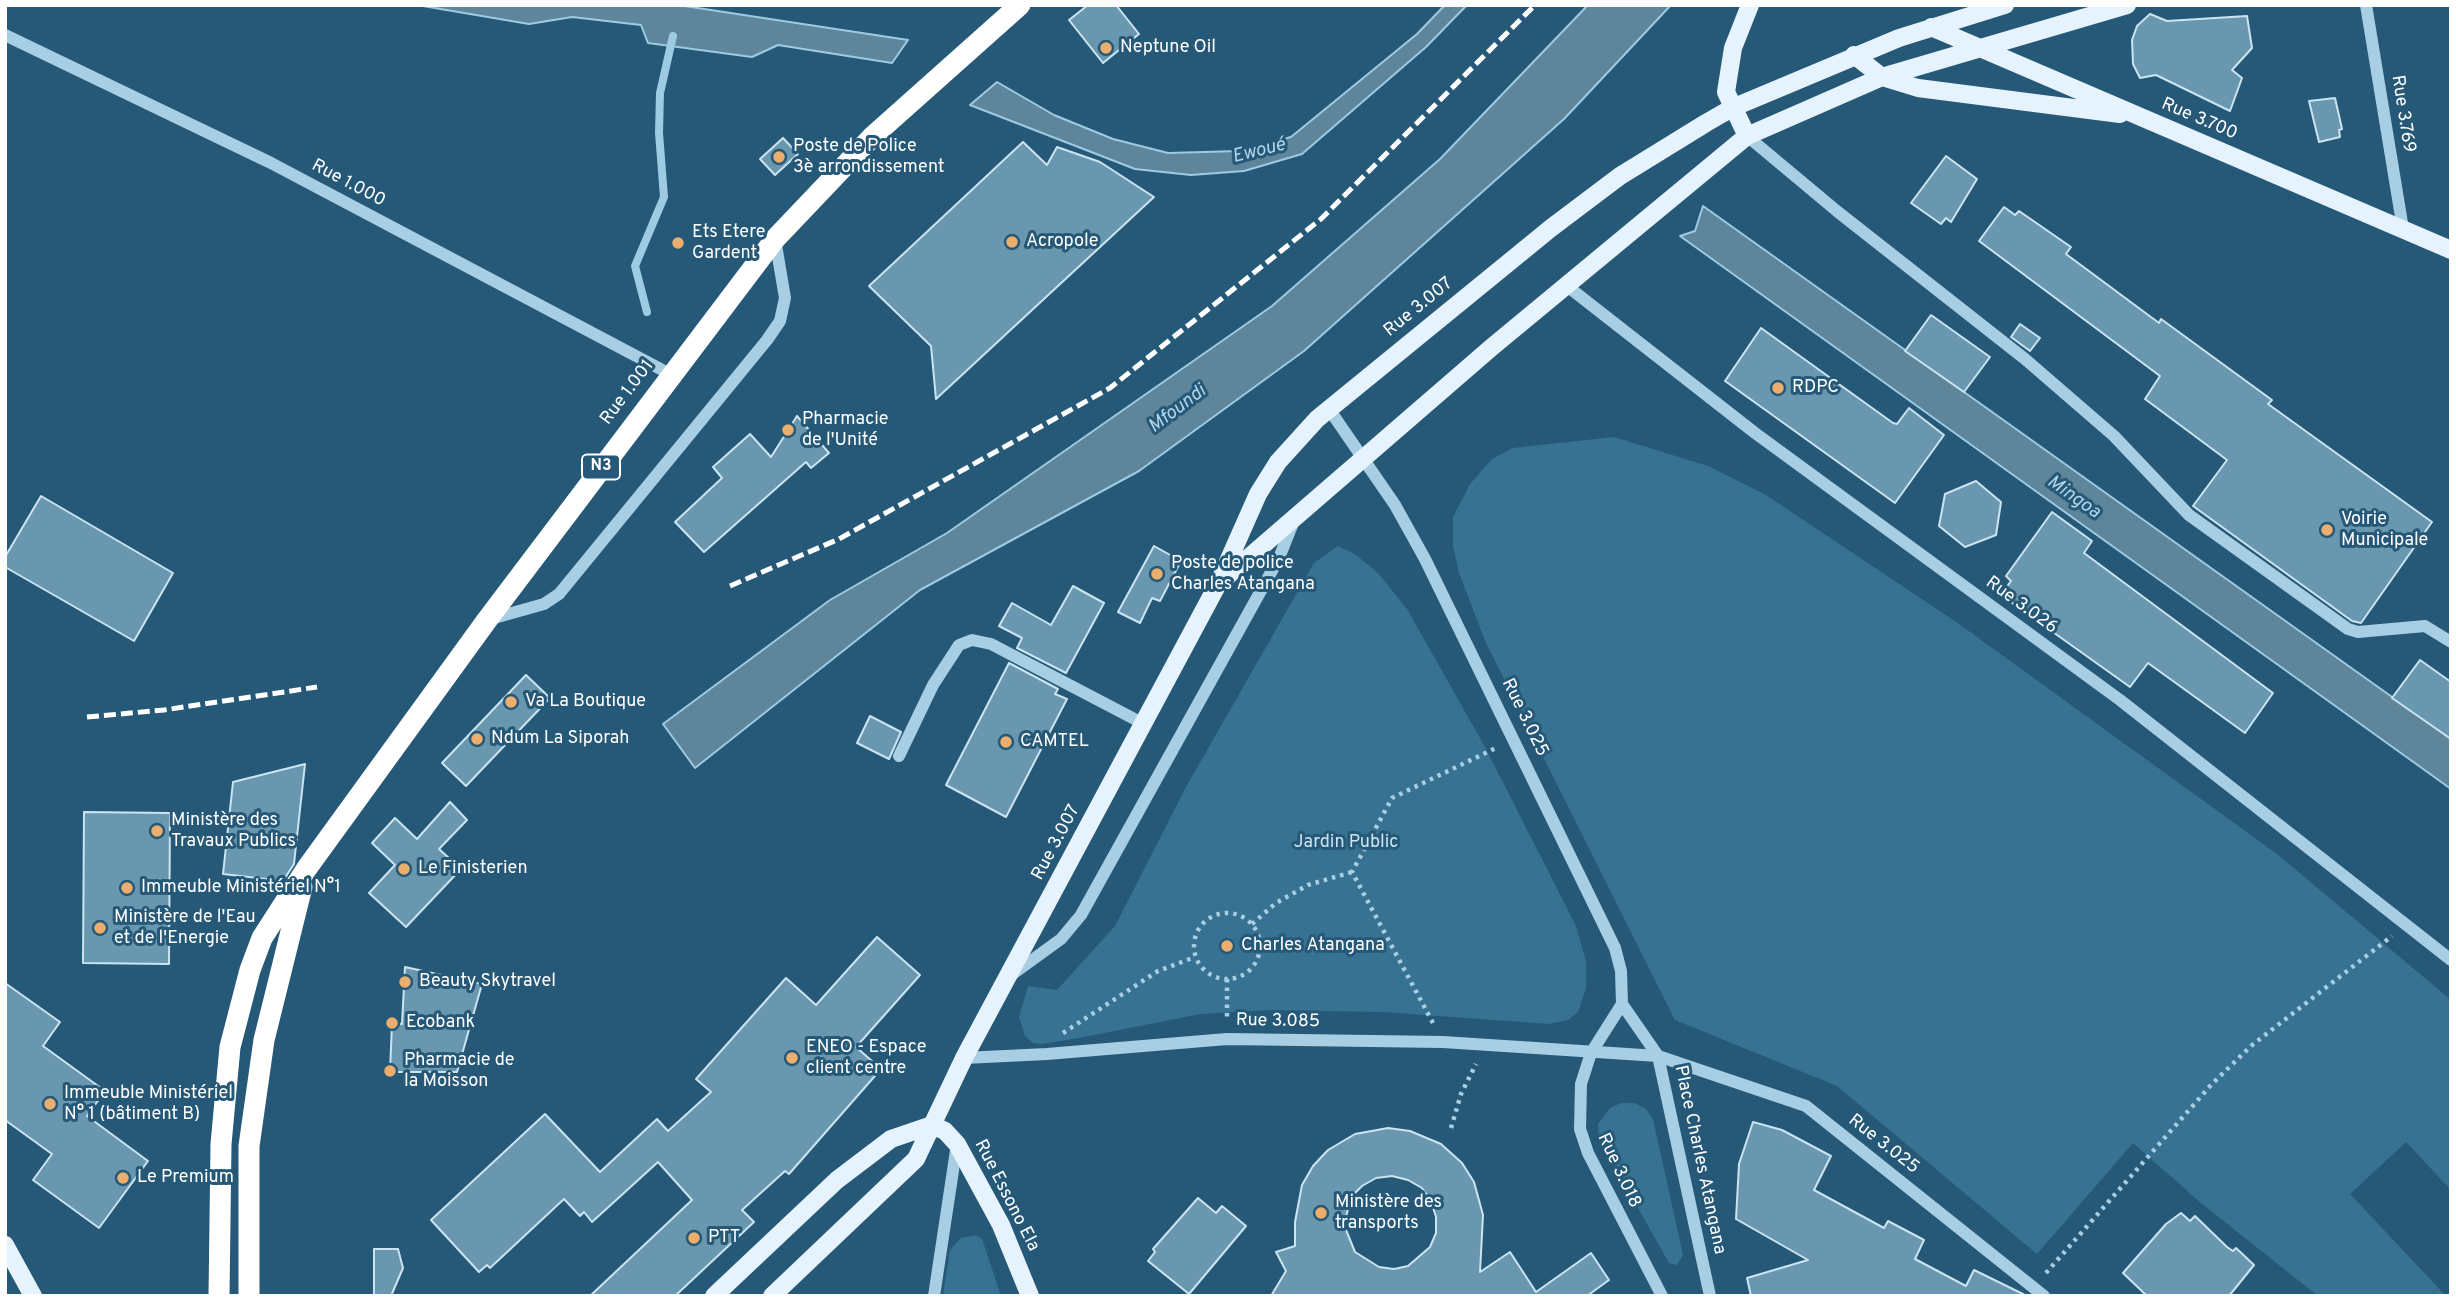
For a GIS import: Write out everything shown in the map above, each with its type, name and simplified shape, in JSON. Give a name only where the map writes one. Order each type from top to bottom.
[{"type":"highway","name":"Rue 1.001","points":[[307,868],[670,374],[775,239],[922,89],[1020,5]]},
{"type":"highway","name":"N3","points":[[219,1296],[221,1144],[230,1047],[250,970],[262,938],[307,868]]},
{"type":"highway","name":"N3","points":[[249,1296],[248,1146],[264,1040],[307,868]]},
{"type":"main road","points":[[1750,5],[1733,48],[1726,92],[1732,108],[1752,141]]},
{"type":"main road","name":"Rue 3.007","points":[[772,1296],[916,1159],[964,1058],[1219,582],[1258,494],[1278,462],[1329,409],[1560,220],[1620,176],[1732,108],[1854,55],[1931,27],[2005,5]]},
{"type":"main road","name":"Rue 3.007","points":[[1219,582],[1366,459],[1492,347],[1719,158],[1882,77],[2127,5]]},
{"type":"main road","name":"Rue 3.700","points":[[1931,27],[2451,250]]},
{"type":"main road","points":[[1854,55],[1882,77],[1918,89],[2139,117]]},
{"type":"main road","points":[[714,1296],[845,1174],[891,1139],[932,1125]]},
{"type":"main road","name":"Rue Essono Ela","points":[[932,1125],[957,1144],[1001,1225],[1030,1296]]},
{"type":"main road","points":[[5,1245],[33,1296]]},
{"type":"street","name":"Rue 3.769","points":[[2366,5],[2403,229]]},
{"type":"street","name":"Rue 1.000","points":[[5,35],[271,163],[670,374]]},
{"type":"street","points":[[1752,141],[2025,359],[2114,436],[2189,516],[2348,629],[2358,632],[2425,626],[2451,642]]},
{"type":"street","points":[[487,620],[544,604],[559,594],[767,340],[780,321],[785,298],[775,239]]},
{"type":"street","name":"Rue 3.026","points":[[1567,286],[1755,433],[2120,700],[2451,960]]},
{"type":"street","name":"Rue 3.025","points":[[1329,409],[1366,459],[1425,559],[1515,739],[1615,948],[1621,971],[1622,1004]]},
{"type":"street","points":[[1010,976],[1060,939],[1081,915],[1279,558],[1295,517]]},
{"type":"street","points":[[899,756],[933,685],[959,645],[972,640],[991,644],[1144,724]]},
{"type":"street","points":[[1591,1053],[1622,1004],[1658,1056]]},
{"type":"street","name":"Rue 3.085","points":[[964,1058],[1227,1039],[1443,1042],[1591,1053]]},
{"type":"street","name":"Place Charles Atangana","points":[[1591,1053],[1658,1056],[1710,1296]]},
{"type":"street","name":"Rue 3.018","points":[[1591,1053],[1581,1084],[1580,1129],[1599,1176],[1662,1296]]},
{"type":"street","name":"Rue 3.025","points":[[1658,1056],[1806,1106],[2039,1291]]},
{"type":"street","points":[[934,1296],[957,1144]]},
{"type":"path","points":[[1251,924],[1276,903],[1308,885],[1352,872],[1392,798],[1515,739]]},
{"type":"path","points":[[1352,872],[1443,1042]]},
{"type":"path","points":[[1230,913],[1251,924],[1258,934],[1257,959],[1251,970],[1240,977],[1227,979],[1213,976],[1202,969],[1195,957],[1193,943],[1197,930],[1206,920],[1218,914],[1230,913]]},
{"type":"path","points":[[2039,1291],[2211,1085],[2251,1045],[2407,925]]},
{"type":"path","points":[[1047,1054],[1063,1034],[1119,996],[1158,971],[1195,957]]},
{"type":"path","points":[[1227,979],[1227,1039]]},
{"type":"path","points":[[1451,1128],[1461,1094],[1486,1044]]},
{"type":"green space","points":[[1614,437],[1708,466],[1766,495],[1959,624],[2277,854],[2451,1000],[2451,1190],[2406,1142],[2350,1194],[2446,1296],[2318,1296],[2201,1203],[2133,1143],[2037,1254],[1837,1086],[1675,1020],[1486,643],[1459,573],[1453,546],[1453,517],[1470,484],[1492,459],[1513,448]]},
{"type":"green space","name":"Jardin Public","points":[[1338,546],[1356,555],[1378,573],[1407,609],[1485,747],[1576,926],[1586,961],[1586,988],[1578,1012],[1568,1020],[1549,1024],[1383,1012],[1269,1010],[1200,1014],[1079,1038],[1033,1043],[1025,1036],[1019,1017],[1028,986],[1057,990],[1115,926],[1186,787],[1314,563]]},
{"type":"green space","points":[[1621,1103],[1634,1103],[1646,1109],[1653,1119],[1683,1255],[1677,1265],[1669,1263],[1599,1139],[1598,1124],[1610,1108]]},
{"type":"green space","points":[[976,1235],[982,1239],[1001,1296],[943,1296],[950,1250],[961,1238]]},
{"type":"water","points":[[417,5],[678,5],[908,40],[892,63],[778,45],[752,57],[648,43],[641,25],[572,17],[529,24]]},
{"type":"water","name":"Ewoué","points":[[1445,5],[1467,5],[1426,47],[1302,154],[1244,171],[1191,175],[1135,169],[970,105],[997,82],[1054,115],[1113,139],[1168,153],[1239,151],[1291,137],[1417,34]]},
{"type":"water","name":"Mfoundi","points":[[1588,5],[1671,5],[1564,119],[1304,351],[1139,471],[920,590],[695,768],[663,724],[830,600],[947,533],[1272,306],[1440,159]]},
{"type":"water","name":"Mingoa","points":[[1703,206],[2451,739],[2451,789],[1680,236],[1695,231]]},
{"type":"building","name":"Neptune Oil","points":[[1088,5],[1116,5],[1139,34],[1103,63],[1069,20]]},
{"type":"building","points":[[2150,14],[2167,21],[2247,16],[2252,48],[2232,70],[2242,78],[2230,111],[2156,75],[2140,78],[2133,64],[2132,40],[2137,26]]},
{"type":"building","points":[[2335,98],[2342,129],[2339,130],[2340,137],[2319,142],[2309,101]]},
{"type":"building","name":"Poste de Police 3è arrondissement","points":[[783,138],[798,154],[775,175],[760,159]]},
{"type":"building","name":"Acropole","points":[[1023,142],[1047,165],[1057,147],[1100,162],[1154,197],[936,399],[931,346],[869,286]]},
{"type":"building","points":[[1946,156],[1977,179],[1951,222],[1946,218],[1941,224],[1911,203]]},
{"type":"building","points":[[2004,207],[2015,215],[2019,211],[2071,247],[2066,254],[2159,323],[2161,319],[2272,400],[2268,404],[2432,522],[2361,623],[2352,621],[2193,506],[2227,460],[2145,399],[2160,376],[1979,241]]},
{"type":"building","points":[[1931,315],[1990,357],[1964,392],[1905,351]]},
{"type":"building","points":[[2020,324],[2040,338],[2030,351],[2011,337]]},
{"type":"building","points":[[1761,328],[1893,423],[1897,424],[1909,408],[1944,435],[1895,503],[1725,381]]},
{"type":"building","points":[[797,416],[829,453],[811,468],[806,462],[704,552],[675,522],[722,478],[713,467],[750,434],[771,457]]},
{"type":"building","points":[[1976,481],[2001,502],[1996,535],[1965,547],[1939,526],[1945,494]]},
{"type":"building","points":[[41,496],[173,573],[134,641],[5,567],[5,557]]},
{"type":"building","points":[[2052,512],[2092,541],[2084,553],[2273,693],[2245,733],[2148,663],[2130,687],[2001,595],[2011,581],[2006,576]]},
{"type":"building","name":"Poste de police Charles Atangana","points":[[1154,546],[1181,561],[1160,601],[1152,598],[1140,623],[1118,612]]},
{"type":"building","points":[[1073,586],[1104,603],[1066,673],[1017,648],[1022,638],[999,626],[1012,603],[1051,625]]},
{"type":"building","points":[[2420,660],[2451,682],[2451,739],[2392,698]]},
{"type":"building","name":"CAMTEL","points":[[1009,663],[1058,689],[1055,694],[1067,699],[1006,817],[946,785]]},
{"type":"building","points":[[526,675],[550,698],[466,786],[442,763]]},
{"type":"building","points":[[870,716],[901,732],[889,759],[857,743]]},
{"type":"building","points":[[305,764],[294,864],[283,881],[223,874],[233,782]]},
{"type":"building","points":[[450,802],[467,820],[439,849],[461,869],[406,927],[369,893],[395,865],[372,843],[395,818],[417,839]]},
{"type":"building","name":"Immeuble Ministériel N°1","points":[[84,812],[170,813],[169,964],[83,963]]},
{"type":"building","points":[[877,937],[920,975],[856,1047],[881,1069],[789,1174],[785,1171],[742,1210],[754,1222],[675,1296],[590,1296],[692,1200],[658,1162],[592,1222],[584,1212],[580,1216],[564,1199],[490,1268],[487,1265],[479,1272],[431,1220],[545,1114],[600,1172],[657,1119],[668,1131],[711,1092],[696,1079],[786,978],[816,1005]]},
{"type":"building","points":[[405,967],[482,984],[457,1072],[390,1072],[392,1023],[402,1024]]},
{"type":"building","name":"Immeuble Ministériel N° 1 (bâtiment B)","points":[[5,983],[60,1022],[43,1046],[105,1091],[87,1116],[148,1161],[99,1228],[33,1180],[52,1154],[5,1120]]},
{"type":"building","points":[[1753,1122],[1782,1130],[1831,1156],[1814,1190],[1884,1228],[1888,1221],[1924,1240],[1915,1259],[1966,1286],[1974,1270],[2027,1296],[1751,1296],[1747,1278],[1808,1260],[1736,1219],[1739,1164]]},
{"type":"building","name":"Ministère des transports","points":[[1388,1128],[1410,1131],[1441,1144],[1462,1163],[1474,1182],[1483,1215],[1480,1272],[1510,1252],[1536,1292],[1591,1253],[1609,1280],[1587,1296],[1271,1296],[1286,1271],[1276,1252],[1295,1246],[1295,1222],[1302,1185],[1313,1166],[1328,1150],[1355,1134]],"holes":[[[1392,1176],[1408,1180],[1422,1188],[1431,1201],[1436,1217],[1436,1233],[1430,1247],[1408,1266],[1394,1269],[1379,1267],[1355,1252],[1344,1225],[1351,1197],[1362,1186],[1376,1178]]]},
{"type":"building","points":[[1198,1198],[1216,1213],[1222,1206],[1246,1226],[1189,1294],[1148,1261],[1155,1252],[1153,1249]]},
{"type":"building","points":[[2181,1213],[2190,1221],[2195,1216],[2227,1247],[2233,1251],[2236,1248],[2254,1265],[2229,1296],[2147,1296],[2123,1273],[2166,1224]]},
{"type":"building","points":[[374,1249],[398,1249],[403,1268],[391,1296],[374,1296]]},
{"type":"waterway","points":[[647,312],[635,266],[664,197],[659,133],[660,93],[673,36]]},
{"type":"railway","points":[[730,586],[839,539],[1110,388],[1321,219],[1535,5]]},
{"type":"railway","points":[[87,717],[164,710],[317,687]]},
{"type":"place","name":"Neptune Oil","points":[[1106,48]]},
{"type":"place","name":"Poste de Police 3è arrondissement","points":[[779,157]]},
{"type":"place","name":"Acropole","points":[[1012,242]]},
{"type":"place","name":"Ets Etere Gardent","points":[[678,243]]},
{"type":"place","name":"RDPC","points":[[1778,388]]},
{"type":"place","name":"Pharmacie de l'Unité","points":[[788,430]]},
{"type":"place","name":"Voirie Municipale","points":[[2327,530]]},
{"type":"place","name":"Poste de police Charles Atangana","points":[[1157,574]]},
{"type":"place","name":"Va La Boutique","points":[[511,702]]},
{"type":"place","name":"Ndum La Siporah","points":[[477,739]]},
{"type":"place","name":"CAMTEL","points":[[1006,742]]},
{"type":"place","name":"Ministère des Travaux Publics","points":[[157,831]]},
{"type":"place","name":"Le Finisterien","points":[[404,869]]},
{"type":"place","name":"Immeuble Ministériel N°1","points":[[127,888]]},
{"type":"place","name":"Ministère de l'Eau et de l'Energie","points":[[100,928]]},
{"type":"place","name":"Charles Atangana","points":[[1227,946]]},
{"type":"place","name":"Beauty Skytravel","points":[[405,982]]},
{"type":"place","name":"Ecobank","points":[[392,1023]]},
{"type":"place","name":"ENEO - Espace client centre","points":[[792,1058]]},
{"type":"place","name":"Pharmacie de la Moisson","points":[[390,1071]]},
{"type":"place","name":"Immeuble Ministériel N° 1 (bâtiment B)","points":[[50,1104]]},
{"type":"place","name":"Le Premium","points":[[123,1178]]},
{"type":"place","name":"Ministère des transports","points":[[1321,1213]]},
{"type":"place","name":"PTT","points":[[694,1238]]}]
